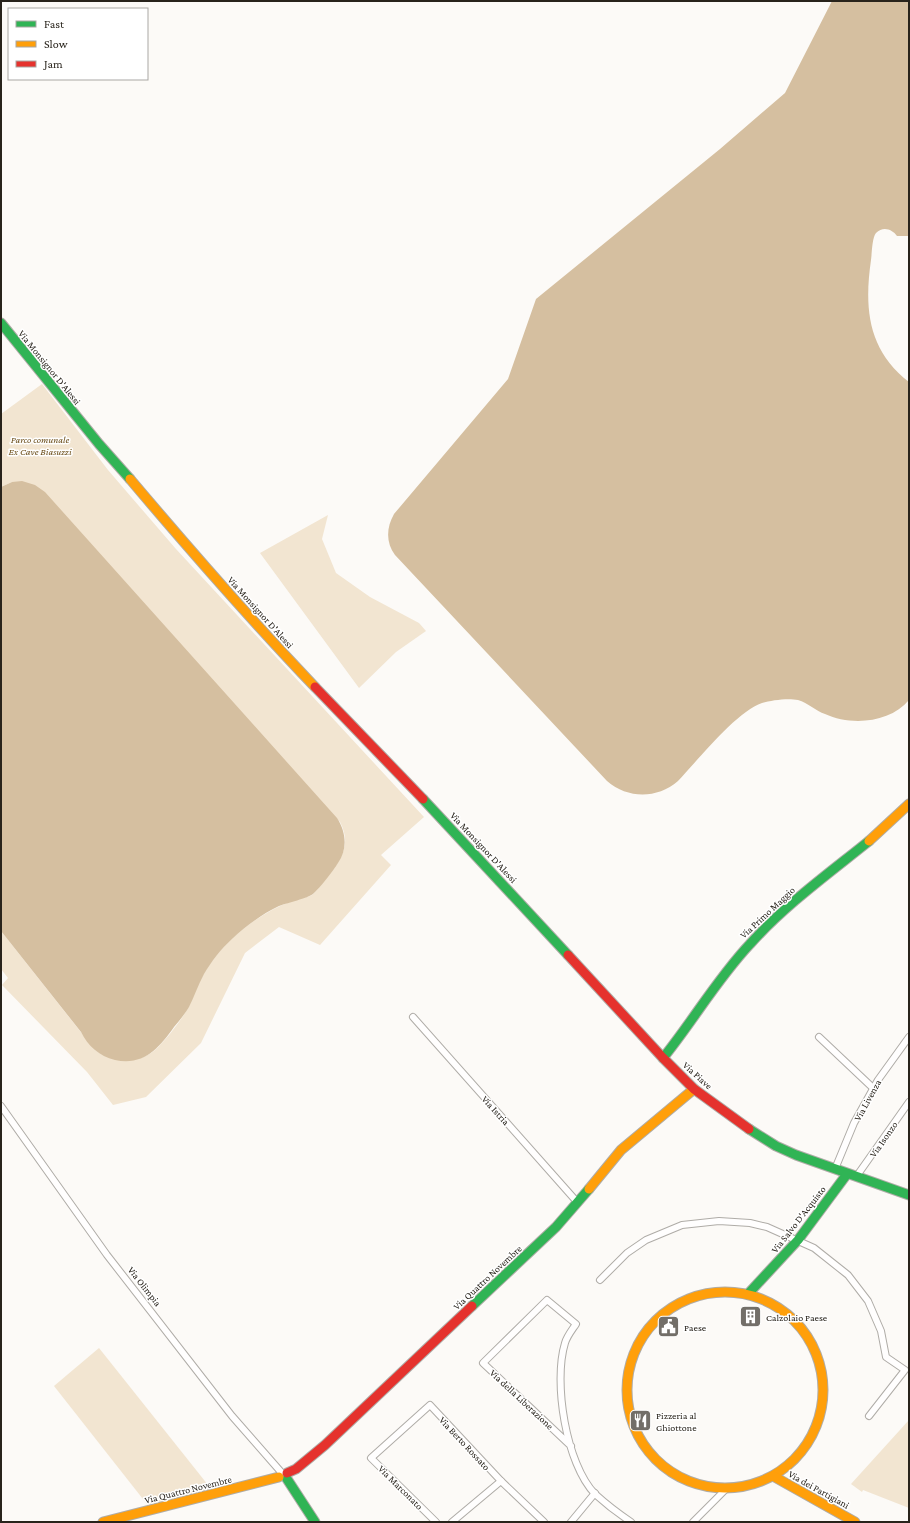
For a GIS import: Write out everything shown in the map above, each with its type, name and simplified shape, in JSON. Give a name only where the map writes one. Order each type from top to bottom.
[{"type":"main road","name":"Via Monsignor D'Alessi","points":[[1,323],[98,444],[193,553],[284,654],[520,902]]},
{"type":"main road","name":"Via Primo Maggio","points":[[663,1058],[742,951],[818,880],[886,827],[909,804]]},
{"type":"main road","name":"Via Piave","points":[[520,902],[663,1058],[694,1089],[743,1125],[776,1146],[847,1174],[909,1195]]},
{"type":"main road","name":"Via Quattro Novembre","points":[[103,1522],[284,1475],[296,1469],[325,1445],[556,1227],[578,1203],[621,1150],[694,1089]]},
{"type":"main road","name":"Via Salvo D'Acquisto","points":[[748,1294],[798,1240],[847,1174]]},
{"type":"main road","points":[[713,1292],[748,1294],[768,1302],[786,1313],[801,1328],[813,1346],[820,1366],[823,1387],[821,1408],[815,1429],[804,1447],[790,1463],[773,1476],[743,1487],[709,1487],[676,1476],[662,1466],[649,1453],[632,1422],[626,1388],[628,1370],[633,1353],[641,1338],[652,1324],[665,1312],[680,1302],[713,1292]]},
{"type":"main road","name":"Via Olimpia","points":[[284,1475],[315,1522]]},
{"type":"main road","name":"Via dei Partigiani","points":[[773,1476],[855,1522]]},
{"type":"street","name":"Via Istria","points":[[413,1017],[578,1203]]},
{"type":"street","points":[[819,1037],[873,1088]]},
{"type":"street","name":"Via Livenza","points":[[835,1169],[854,1124],[873,1088],[909,1037]]},
{"type":"street","name":"Via Isonzo","points":[[856,1177],[909,1102]]},
{"type":"street","name":"Via Olimpia","points":[[1,1106],[107,1255],[232,1416],[284,1475]]},
{"type":"street","points":[[600,1280],[627,1253],[646,1240],[682,1225],[720,1221],[750,1223],[767,1227],[814,1248],[848,1275],[868,1301],[881,1331],[886,1357],[907,1368],[868,1416]]},
{"type":"street","name":"Via della Liberazione","points":[[571,1446],[483,1363],[547,1300],[576,1324],[565,1342],[560,1372],[561,1405],[571,1446],[574,1459],[583,1476],[595,1493],[631,1522]]},
{"type":"street","name":"Via Berto Rossato","points":[[430,1405],[501,1481],[544,1522]]},
{"type":"street","name":"Via Marconato","points":[[430,1405],[371,1458],[436,1522]]},
{"type":"street","points":[[452,1522],[501,1481]]},
{"type":"street","points":[[697,1520],[727,1488]]},
{"type":"street","points":[[571,1522],[595,1493]]},
{"type":"green space","name":"Parco comunale Ex Cave Biasuzzi","points":[[42,384],[108,470],[176,549],[424,817],[381,855],[391,865],[320,945],[279,927],[245,953],[201,1043],[146,1097],[113,1105],[87,1072],[2,985],[8,978],[1,969],[1,931],[95,1050],[115,1059],[137,1059],[144,1057],[155,1050],[172,1031],[189,1006],[208,966],[235,936],[252,922],[268,912],[294,900],[314,894],[339,861],[345,847],[345,839],[344,831],[340,822],[12,482],[1,487],[1,414]]},
{"type":"green space","points":[[328,515],[322,539],[336,573],[370,597],[419,623],[426,631],[396,652],[359,688],[260,553]]},
{"type":"green space","points":[[99,1348],[212,1490],[150,1508],[54,1386]]},
{"type":"green space","points":[[909,1420],[909,1508],[863,1490],[862,1492],[851,1484]]},
{"type":"shaded area","points":[[832,1],[909,1],[909,236],[897,236],[887,229],[876,233],[872,246],[868,295],[869,312],[877,342],[895,370],[909,382],[909,700],[892,714],[881,718],[858,721],[835,718],[798,700],[790,699],[762,703],[752,708],[730,726],[678,781],[670,787],[652,794],[633,794],[615,787],[607,781],[395,555],[390,546],[388,530],[394,514],[508,379],[536,299],[720,149],[785,93]]},
{"type":"shaded area","points":[[22,481],[35,485],[45,492],[337,818],[345,840],[341,858],[319,888],[310,896],[279,906],[266,913],[232,939],[220,951],[210,965],[202,978],[189,1007],[163,1042],[150,1054],[134,1060],[115,1060],[104,1056],[95,1050],[87,1042],[81,1032],[1,931],[1,487],[12,482]]},
{"type":"traffic: fast","points":[[1,323],[99,444],[130,479]]},
{"type":"traffic: fast","points":[[423,799],[568,955]]},
{"type":"traffic: fast","points":[[663,1058],[727,971],[763,930],[807,890],[869,841]]},
{"type":"traffic: fast","points":[[749,1129],[776,1146],[796,1155],[909,1195]]},
{"type":"traffic: fast","points":[[748,1294],[798,1240],[847,1174]]},
{"type":"traffic: fast","points":[[472,1306],[556,1227],[589,1189]]},
{"type":"traffic: fast","points":[[287,1479],[315,1522]]},
{"type":"traffic: slow","points":[[130,479],[221,584],[315,687]]},
{"type":"traffic: slow","points":[[869,841],[909,804]]},
{"type":"traffic: slow","points":[[589,1189],[621,1150],[694,1089]]},
{"type":"traffic: slow","points":[[715,1292],[735,1292],[763,1299],[787,1314],[801,1328],[816,1352],[823,1380],[823,1390],[823,1400],[816,1428],[801,1452],[787,1466],[763,1481],[735,1488],[715,1488],[687,1481],[663,1466],[649,1452],[634,1428],[627,1400],[627,1380],[634,1352],[649,1328],[663,1314],[687,1299],[715,1292]]},
{"type":"traffic: slow","points":[[773,1476],[855,1522]]},
{"type":"traffic: slow","points":[[103,1522],[279,1477]]},
{"type":"traffic: jam","points":[[315,687],[423,799]]},
{"type":"traffic: jam","points":[[568,955],[663,1058],[694,1089],[749,1129]]},
{"type":"traffic: jam","points":[[287,1473],[296,1469],[325,1445],[472,1306]]},
{"type":"place","name":"Calzolaio Paese","points":[[751,1317]]},
{"type":"place","name":"Paese","points":[[668,1327]]},
{"type":"place","name":"Pizzeria al Ghiottone","points":[[640,1421]]}]
